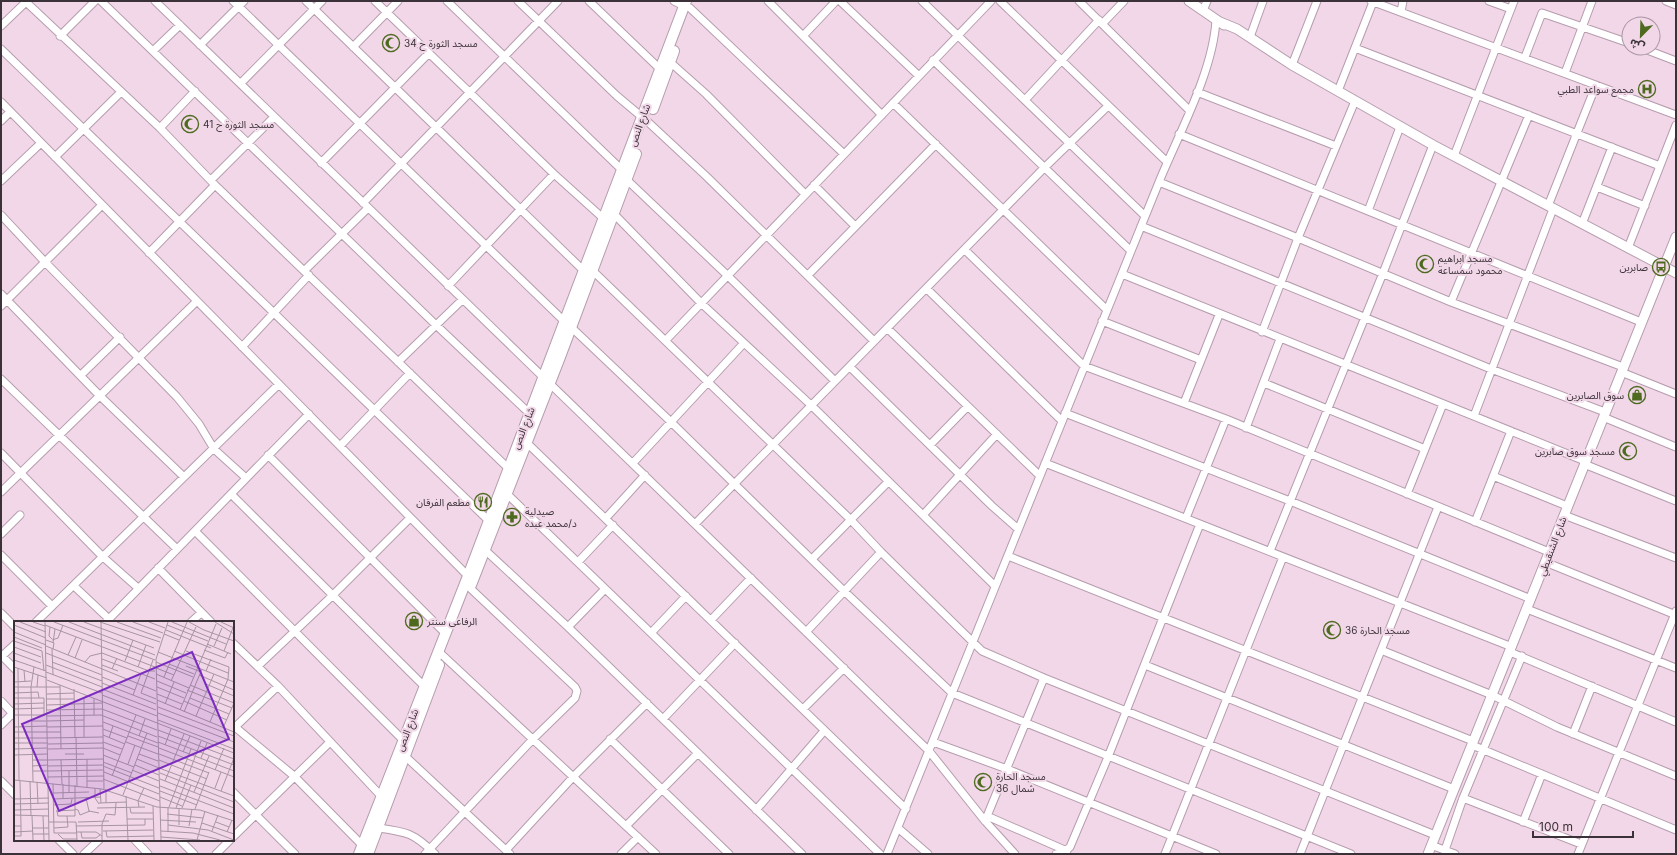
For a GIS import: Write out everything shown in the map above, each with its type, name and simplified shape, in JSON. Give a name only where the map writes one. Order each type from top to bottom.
[{"type":"main road","name":"شارع النص","points":[[645,119],[660,69],[688,4]]},
{"type":"main road","name":"شارع النص","points":[[360,849],[382,797],[424,686],[441,653],[485,550],[526,442],[546,380],[588,271],[604,219],[624,175],[645,119],[670,62],[688,4]]},
{"type":"main road","name":"شارع النص","points":[[588,271],[614,214],[624,175]]},
{"type":"main road","name":"شارع النص","points":[[368,854],[405,756],[441,653],[445,633],[468,576],[507,467],[529,413],[546,380]]},
{"type":"street","points":[[60,36],[95,1]]},
{"type":"street","points":[[101,1],[529,413]]},
{"type":"street","points":[[155,1],[929,751],[1015,854]]},
{"type":"street","points":[[233,1],[401,162],[486,246],[670,421],[734,486],[952,693],[1351,854]]},
{"type":"street","points":[[200,45],[244,1]]},
{"type":"street","points":[[306,1],[520,210],[666,340],[850,519],[881,552],[973,642],[989,654],[1209,745],[1435,835]]},
{"type":"street","points":[[241,83],[322,1]]},
{"type":"street","points":[[375,1],[429,54],[471,92],[554,174],[604,219]]},
{"type":"street","points":[[353,46],[398,1]]},
{"type":"street","points":[[447,1],[506,57],[624,175],[835,381]]},
{"type":"street","points":[[518,1],[538,22],[645,119],[808,275],[874,341]]},
{"type":"street","points":[[242,347],[342,233],[401,162],[506,57],[558,1]]},
{"type":"street","points":[[589,1],[660,69]]},
{"type":"street","points":[[674,1],[688,4],[844,154]]},
{"type":"street","points":[[768,1],[882,115]]},
{"type":"street","points":[[803,36],[836,1]]},
{"type":"street","points":[[840,1],[919,76]]},
{"type":"street","points":[[922,1],[1145,216]]},
{"type":"street","points":[[666,340],[991,1]]},
{"type":"street","points":[[1000,1],[1167,162]]},
{"type":"street","points":[[1080,1],[1189,110]]},
{"type":"street","points":[[1025,100],[1062,60],[1101,21],[1124,1]]},
{"type":"street","points":[[1190,1],[1248,42],[1265,52],[1275,54]]},
{"type":"street","points":[[1203,11],[1207,1]]},
{"type":"street","points":[[1250,37],[1263,1]]},
{"type":"street","points":[[1292,65],[1317,1]]},
{"type":"street","points":[[1338,90],[1372,1],[1565,72],[1676,116]]},
{"type":"street","points":[[1401,12],[1403,1]]},
{"type":"street","points":[[1489,1],[1511,9]]},
{"type":"street","points":[[1454,156],[1514,1]]},
{"type":"street","points":[[1565,72],[1592,1]]},
{"type":"street","points":[[1666,1],[1676,5]]},
{"type":"street","points":[[1,26],[25,2],[160,128],[213,183],[507,467]]},
{"type":"street","points":[[1525,57],[1542,13],[1621,40]]},
{"type":"street","points":[[1218,21],[1232,26],[1292,65],[1338,90],[1400,127],[1550,208],[1676,273]]},
{"type":"street","points":[[887,854],[1178,134],[1197,92],[1211,50],[1218,21]]},
{"type":"street","points":[[153,51],[180,25]]},
{"type":"street","points":[[1355,48],[1660,166]]},
{"type":"street","points":[[1,49],[83,129],[180,220],[488,520]]},
{"type":"street","points":[[321,163],[429,54]]},
{"type":"street","points":[[1661,55],[1676,61]]},
{"type":"street","points":[[933,60],[1131,251]]},
{"type":"street","points":[[670,62],[706,94],[805,194]]},
{"type":"street","points":[[1474,416],[1527,276],[1550,208],[1596,85]]},
{"type":"street","points":[[160,128],[195,91]]},
{"type":"street","points":[[55,157],[121,92]]},
{"type":"street","points":[[1197,92],[1336,146]]},
{"type":"street","points":[[1262,332],[1298,238],[1355,100]]},
{"type":"street","points":[[1,102],[468,576]]},
{"type":"street","points":[[893,103],[1107,310]]},
{"type":"street","points":[[695,524],[734,486],[1044,168],[1108,106]]},
{"type":"street","points":[[1,121],[10,112]]},
{"type":"street","points":[[1451,302],[1529,115]]},
{"type":"street","points":[[149,253],[248,142],[274,116]]},
{"type":"street","points":[[1628,248],[1676,126]]},
{"type":"street","points":[[1368,211],[1400,127]]},
{"type":"street","points":[[1178,134],[1642,322]]},
{"type":"street","points":[[1,181],[41,143]]},
{"type":"street","points":[[808,275],[936,144]]},
{"type":"street","points":[[1270,551],[1365,318],[1433,145]]},
{"type":"street","points":[[1582,224],[1612,147]]},
{"type":"street","points":[[448,286],[554,174]]},
{"type":"street","points":[[1159,182],[1451,302],[1622,370],[1676,394]]},
{"type":"street","points":[[814,185],[855,226]]},
{"type":"street","points":[[1597,187],[1645,206]]},
{"type":"street","points":[[1,306],[102,205]]},
{"type":"street","points":[[614,214],[701,303],[812,406],[888,482],[924,514],[995,586]]},
{"type":"street","points":[[1,215],[177,397],[199,424],[214,449],[246,478]]},
{"type":"street","points":[[1141,226],[1604,414],[1676,447]]},
{"type":"street","name":"شارع الشنقيطي","points":[[1429,850],[1676,237]]},
{"type":"street","points":[[965,250],[1084,366],[1226,419],[1549,552]]},
{"type":"street","points":[[1122,274],[1219,315],[1346,364],[1511,431],[1676,500]]},
{"type":"street","points":[[927,289],[1062,421]]},
{"type":"street","points":[[1,294],[100,396],[184,477]]},
{"type":"street","points":[[398,362],[462,300]]},
{"type":"street","points":[[1,492],[197,301]]},
{"type":"street","points":[[1184,403],[1219,315]]},
{"type":"street","points":[[1102,321],[1200,360]]},
{"type":"street","points":[[887,328],[1040,476]]},
{"type":"street","points":[[81,375],[120,337]]},
{"type":"street","points":[[1246,428],[1280,339]]},
{"type":"street","points":[[633,463],[670,421],[744,343]]},
{"type":"street","points":[[850,367],[1018,529]]},
{"type":"street","points":[[340,446],[410,373]]},
{"type":"street","points":[[1,379],[177,549]]},
{"type":"street","points":[[1264,383],[1425,449]]},
{"type":"street","points":[[37,621],[279,384]]},
{"type":"street","points":[[1407,494],[1443,404]]},
{"type":"street","points":[[930,445],[967,407]]},
{"type":"street","points":[[1065,413],[1290,501],[1531,599]]},
{"type":"street","points":[[74,586],[107,621],[309,414]]},
{"type":"street","points":[[1186,518],[1226,419]]},
{"type":"street","points":[[1475,522],[1511,431]]},
{"type":"street","points":[[924,514],[997,434]]},
{"type":"street","points":[[526,442],[906,809]]},
{"type":"street","points":[[1,453],[103,557],[138,588]]},
{"type":"street","points":[[268,455],[445,633]]},
{"type":"street","points":[[1045,463],[1400,602],[1676,722]]},
{"type":"street","points":[[606,518],[645,475]]},
{"type":"street","points":[[1492,476],[1567,506]]},
{"type":"street","points":[[812,559],[888,482]]},
{"type":"street","points":[[506,493],[880,854]]},
{"type":"street","points":[[231,494],[424,686]]},
{"type":"street","points":[[1300,854],[1438,507]]},
{"type":"street","points":[[1,534],[20,515]]},
{"type":"street","points":[[1564,515],[1676,558]]},
{"type":"street","points":[[258,666],[370,559],[410,518]]},
{"type":"street","points":[[1067,851],[1108,757],[1200,524]]},
{"type":"street","points":[[578,562],[613,525]]},
{"type":"street","points":[[195,531],[403,740]]},
{"type":"street","points":[[485,550],[568,627],[802,854]]},
{"type":"street","points":[[806,632],[881,552]]},
{"type":"street","points":[[1,555],[52,606]]},
{"type":"street","points":[[1008,556],[1362,696],[1473,743],[1484,750],[1676,830]]},
{"type":"street","points":[[1165,854],[1283,557]]},
{"type":"street","points":[[1545,562],[1676,613],[1637,705],[1578,854]]},
{"type":"street","points":[[158,568],[210,621]]},
{"type":"street","points":[[711,620],[751,578]]},
{"type":"street","points":[[378,828],[407,832],[414,835],[430,852],[465,810],[533,739],[575,698],[576,691],[470,588]]},
{"type":"street","points":[[568,627],[605,589]]},
{"type":"street","points":[[651,633],[686,596]]},
{"type":"street","points":[[1527,609],[1676,668]]},
{"type":"street","points":[[192,621],[201,612]]},
{"type":"street","points":[[1,613],[14,626]]},
{"type":"street","points":[[663,719],[735,643]]},
{"type":"street","points":[[234,644],[278,686],[382,797]]},
{"type":"street","points":[[14,645],[2,657],[14,668]]},
{"type":"street","points":[[1381,650],[1492,695],[1573,734],[1676,776]]},
{"type":"street","points":[[441,653],[656,854]]},
{"type":"street","points":[[1445,850],[1463,798],[1522,656]]},
{"type":"street","points":[[1145,665],[1454,789]]},
{"type":"street","points":[[803,709],[844,668]]},
{"type":"street","points":[[986,819],[1044,678]]},
{"type":"street","points":[[278,686],[234,728],[294,776],[360,849]]},
{"type":"street","points":[[1573,734],[1592,686]]},
{"type":"street","points":[[1,701],[14,713],[1,725]]},
{"type":"street","points":[[405,756],[465,810],[508,852],[574,776],[647,703]]},
{"type":"street","points":[[756,810],[824,731]]},
{"type":"street","points":[[610,739],[661,790],[730,854]]},
{"type":"street","points":[[234,834],[330,742]]},
{"type":"street","points":[[933,742],[1007,769],[1216,854]]},
{"type":"street","points":[[626,826],[698,753]]},
{"type":"street","points":[[1523,822],[1542,774]]},
{"type":"street","points":[[1,781],[14,794]]},
{"type":"street","points":[[234,793],[295,854]]},
{"type":"street","points":[[1463,798],[1581,844]]},
{"type":"street","points":[[986,819],[1067,851]]},
{"type":"street","points":[[898,828],[928,854]]},
{"type":"street","points":[[621,854],[638,836]]},
{"type":"street","points":[[61,841],[73,854]]},
{"type":"street","points":[[84,854],[98,841]]},
{"type":"street","points":[[136,841],[148,854]]},
{"type":"street","points":[[181,841],[194,854]]},
{"type":"street","points":[[216,854],[229,841]]},
{"type":"street","points":[[1429,850],[1445,850],[1455,854]]},
{"type":"street","points":[[1056,854],[1067,851]]},
{"type":"place","name":"مسجد الثورة ح 34","points":[[391,43]]},
{"type":"place","name":"مجمع سواعد الطبي","points":[[1647,89]]},
{"type":"place","name":"مسجد الثورة ح 41","points":[[190,124]]},
{"type":"place","name":"مسجد ابراهيم محمود سمساعة","points":[[1425,264]]},
{"type":"place","name":"صابرين","points":[[1661,267]]},
{"type":"place","name":"سوق الصابرين","points":[[1637,395]]},
{"type":"place","name":"مسجد سوق صابرين","points":[[1628,451]]},
{"type":"place","name":"مطعم الفرقان","points":[[483,502]]},
{"type":"place","name":"صيدلية د/محمد عبده","points":[[512,517]]},
{"type":"place","name":"الرفاعى سنتر","points":[[414,621]]},
{"type":"place","name":"مسجد الحارة 36","points":[[1332,630]]},
{"type":"place","name":"مسجد الحارة 36 شمال","points":[[983,782]]}]
